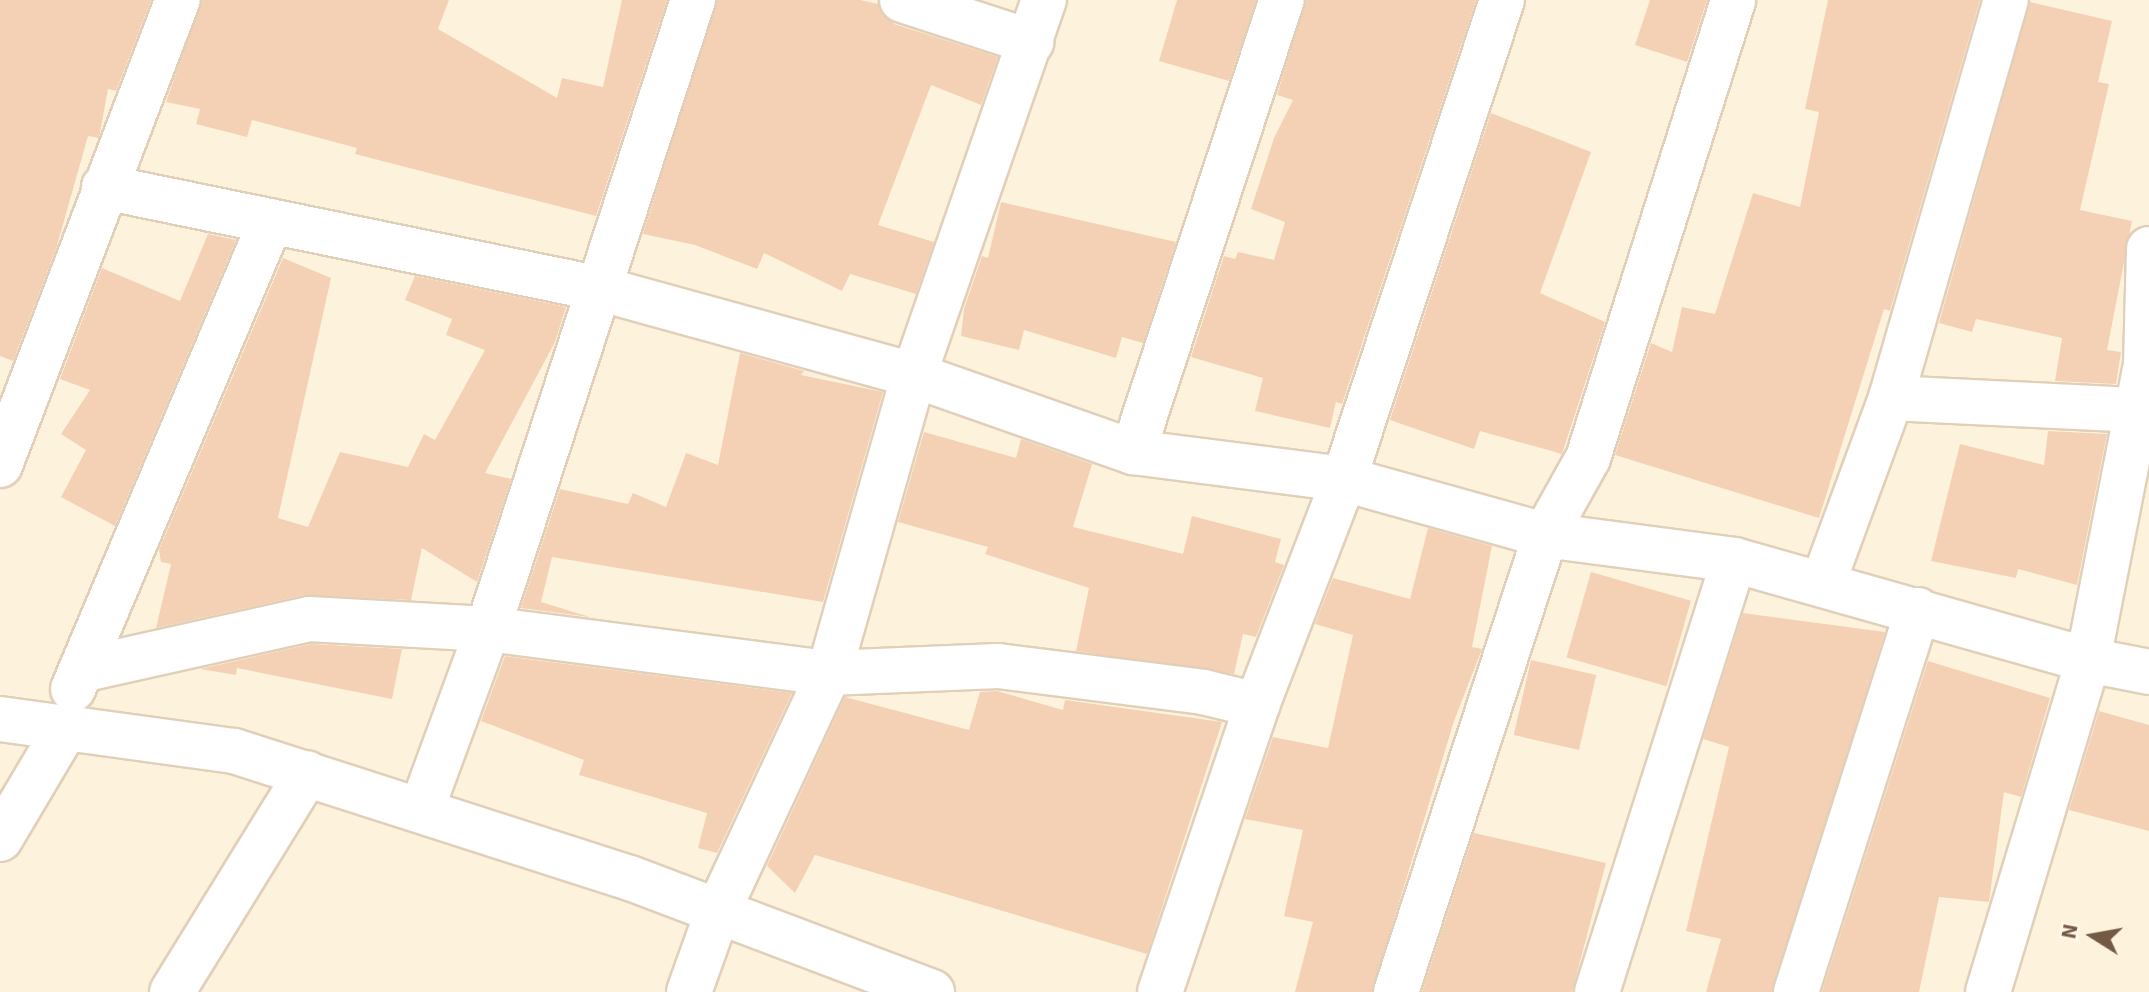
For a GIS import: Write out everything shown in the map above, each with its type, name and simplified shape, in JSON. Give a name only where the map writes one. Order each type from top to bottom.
[{"type":"street","points":[[0,465],[178,0]]},
{"type":"street","points":[[422,808],[488,629],[693,0]]},
{"type":"street","points":[[902,0],[1031,42]]},
{"type":"street","points":[[689,992],[718,911],[829,673],[914,375],[1044,0]]},
{"type":"street","points":[[1133,452],[1282,0]]},
{"type":"street","points":[[1160,992],[1257,705],[1344,479],[1502,0]]},
{"type":"street","points":[[1396,992],[1545,535],[1588,458],[1733,0]]},
{"type":"street","points":[[1823,583],[1891,398],[2006,0]]},
{"type":"street","points":[[104,187],[601,289],[914,375],[1133,452],[1344,479],[1545,535],[1734,560],[2088,660],[2149,672]]},
{"type":"street","points":[[0,839],[62,725],[81,670],[271,221]]},
{"type":"street","points":[[1988,992],[2088,660],[2146,363],[2149,249]]},
{"type":"street","points":[[1891,398],[2138,410]]},
{"type":"street","points":[[1597,992],[1734,560]]},
{"type":"street","points":[[1796,992],[1918,610]]},
{"type":"street","points":[[81,670],[309,619],[488,629],[829,673],[998,666],[1203,692],[1257,705]]},
{"type":"street","points":[[0,719],[62,725],[234,751],[422,808],[718,911],[932,992]]},
{"type":"street","points":[[172,992],[307,773]]},
{"type":"building","points":[[0,0],[151,0],[116,91],[108,89],[99,138],[88,136],[56,249],[13,361],[0,356]]},
{"type":"building","points":[[202,0],[449,0],[438,29],[557,98],[562,78],[603,87],[622,0],[667,0],[596,216],[355,154],[357,148],[252,120],[247,137],[196,124],[200,109],[166,102]]},
{"type":"building","points":[[717,0],[860,0],[878,4],[894,24],[998,57],[981,105],[931,85],[878,225],[934,242],[916,294],[850,274],[842,291],[764,253],[757,269],[695,245],[643,234]]},
{"type":"building","points":[[1177,0],[1256,0],[1229,81],[1159,61]]},
{"type":"building","points":[[1306,0],[1476,0],[1342,404],[1336,402],[1330,428],[1255,411],[1263,378],[1191,357],[1224,256],[1235,259],[1238,252],[1274,260],[1285,222],[1251,209],[1274,138],[1293,100],[1277,95]]},
{"type":"building","points":[[1650,0],[1707,0],[1687,62],[1635,45]]},
{"type":"building","points":[[1828,0],[1980,0],[1890,311],[1884,309],[1819,518],[1615,455],[1651,343],[1672,352],[1682,307],[1715,314],[1753,193],[1800,207],[1819,112],[1805,109]]},
{"type":"building","points":[[2030,2],[2112,21],[2098,82],[2109,84],[2080,210],[2132,221],[2107,350],[2121,352],[2116,384],[2055,381],[2062,338],[1976,319],[1972,332],[1939,323]]},
{"type":"building","points":[[1491,113],[1591,152],[1540,293],[1605,322],[1562,454],[1480,431],[1474,449],[1390,420]]},
{"type":"building","points":[[1001,202],[1176,242],[1143,343],[1122,337],[1116,358],[1024,330],[1019,350],[961,336],[964,309],[982,256],[988,258]]},
{"type":"building","points":[[208,234],[236,240],[115,526],[61,497],[86,450],[61,434],[90,390],[60,379],[102,268],[180,301]]},
{"type":"building","points":[[283,258],[331,278],[278,518],[308,527],[340,452],[408,467],[424,434],[435,440],[485,350],[446,335],[452,319],[405,300],[415,276],[566,307],[555,342],[485,473],[511,479],[477,582],[422,548],[411,600],[304,595],[156,628],[171,564],[161,562],[159,550]]},
{"type":"building","points":[[740,353],[804,371],[801,375],[883,392],[823,602],[552,557],[541,602],[590,617],[521,608],[560,489],[628,504],[633,493],[666,507],[686,453],[718,465]]},
{"type":"building","points":[[2048,431],[2107,434],[2077,585],[2018,569],[2016,578],[1931,561],[1960,444],[2044,465]]},
{"type":"building","points":[[924,432],[1016,458],[1021,439],[1092,464],[1073,527],[1183,554],[1192,516],[1281,539],[1275,562],[1284,565],[1256,637],[1243,634],[1234,674],[1076,651],[1089,588],[985,554],[988,547],[898,522]]},
{"type":"building","points":[[1428,528],[1492,546],[1472,647],[1482,649],[1454,721],[1372,992],[1295,992],[1313,922],[1284,916],[1303,830],[1245,819],[1273,737],[1328,748],[1353,635],[1315,624],[1333,578],[1410,599]]},
{"type":"building","points":[[1591,572],[1691,601],[1666,686],[1566,658]]},
{"type":"building","points":[[1743,613],[1885,632],[1772,992],[1706,992],[1721,939],[1686,931],[1729,747],[1703,739]]},
{"type":"building","points":[[311,644],[402,649],[392,699],[237,668],[236,675],[200,669]]},
{"type":"building","points":[[505,656],[792,693],[717,853],[698,848],[707,813],[579,775],[584,760],[481,721]]},
{"type":"building","points":[[1531,660],[1596,675],[1579,750],[1514,735]]},
{"type":"building","points":[[1928,661],[2050,698],[2021,797],[2004,792],[1989,902],[1939,897],[1919,992],[1822,992]]},
{"type":"building","points":[[997,691],[1063,710],[1065,700],[1222,722],[1147,954],[815,855],[795,893],[767,866],[845,697],[969,730],[980,692]]},
{"type":"building","points":[[2099,711],[2149,725],[2149,831],[2069,810]]},
{"type":"building","points":[[1474,833],[1606,863],[1572,992],[1422,992]]}]
